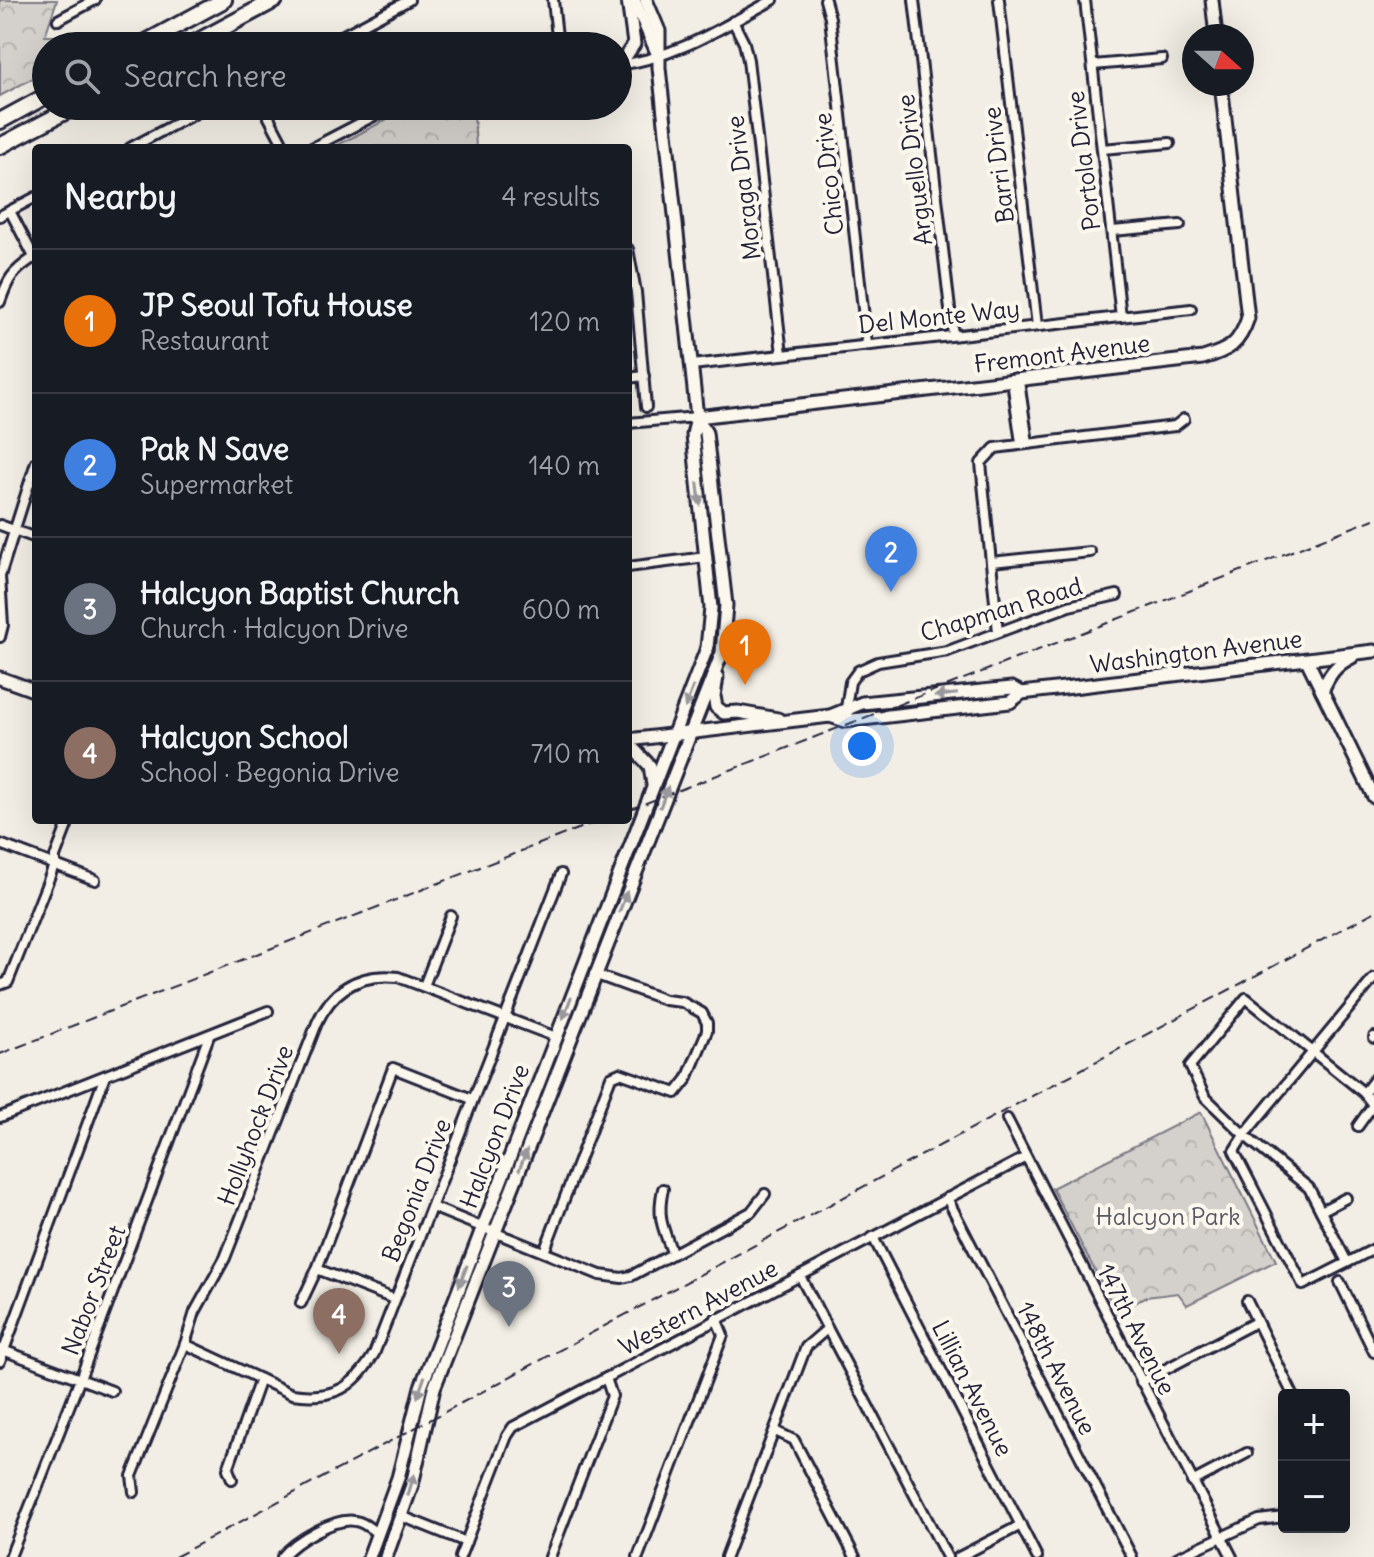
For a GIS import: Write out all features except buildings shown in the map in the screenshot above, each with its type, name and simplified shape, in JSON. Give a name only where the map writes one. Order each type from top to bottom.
[{"type":"highway","points":[[165,32],[224,0]]},
{"type":"highway","points":[[215,32],[275,0]]},
{"type":"highway","points":[[0,121],[32,104]]},
{"type":"highway","points":[[0,146],[49,120]]},
{"type":"main road","points":[[628,0],[632,47]]},
{"type":"main road","points":[[634,0],[658,56]]},
{"type":"main road","points":[[646,0],[659,31],[658,56],[697,417],[706,433],[726,605],[722,653],[715,685],[716,707],[724,713],[738,712],[791,721]]},
{"type":"main road","points":[[1212,0],[1215,24]]},
{"type":"main road","name":"Fremont Avenue","points":[[697,417],[1203,358],[1225,352],[1241,336],[1248,318],[1222,96]]},
{"type":"main road","name":"Halcyon Drive","points":[[369,1557],[398,1478],[421,1387],[704,658],[711,608],[693,435],[697,417]]},
{"type":"main road","name":"Washington Avenue","points":[[830,716],[845,721],[1010,702],[1022,693],[1374,651]]},
{"type":"main road","name":"Halcyon Drive","points":[[386,1557],[412,1485],[434,1388],[722,653]]},
{"type":"main road","points":[[1322,691],[1339,663],[1359,653]]},
{"type":"main road","points":[[1307,660],[1374,797]]},
{"type":"main road","points":[[0,678],[32,690]]},
{"type":"main road","name":"Washington Avenue","points":[[632,741],[830,716],[862,703],[1012,688],[1022,693]]},
{"type":"main road","points":[[632,746],[650,766],[653,788]]},
{"type":"main road","points":[[445,1325],[449,1349]]},
{"type":"street","points":[[58,20],[95,0]]},
{"type":"street","points":[[349,32],[409,0]]},
{"type":"street","points":[[553,0],[556,32]]},
{"type":"street","points":[[632,64],[645,62],[689,44],[773,0]]},
{"type":"street","name":"Chico Drive","points":[[825,0],[830,18],[867,344]]},
{"type":"street","name":"Arguello Drive","points":[[914,0],[953,335]]},
{"type":"street","name":"Barri Drive","points":[[999,0],[1037,326]]},
{"type":"street","name":"Portola Drive","points":[[1085,0],[1121,317]]},
{"type":"street","name":"Moraga Drive","points":[[733,21],[748,60],[782,354]]},
{"type":"street","points":[[1093,65],[1162,59]]},
{"type":"street","points":[[138,144],[183,120]]},
{"type":"street","points":[[270,120],[283,144]]},
{"type":"street","points":[[320,144],[366,120]]},
{"type":"street","points":[[1102,149],[1170,143]]},
{"type":"street","points":[[0,216],[32,199]]},
{"type":"street","points":[[10,211],[32,253]]},
{"type":"street","points":[[1112,231],[1180,225]]},
{"type":"street","points":[[0,302],[16,269],[32,261]]},
{"type":"street","points":[[632,306],[646,407]]},
{"type":"street","name":"Del Monte Way","points":[[692,365],[1191,309]]},
{"type":"street","points":[[632,378],[644,376]]},
{"type":"street","points":[[1015,381],[1024,443]]},
{"type":"street","name":"Fremont Avenue","points":[[632,423],[697,417]]},
{"type":"street","points":[[998,632],[981,463],[995,448],[1175,426],[1184,419]]},
{"type":"street","points":[[0,637],[3,625],[0,576],[32,474]]},
{"type":"street","points":[[0,525],[32,537]]},
{"type":"street","points":[[991,562],[1090,552]]},
{"type":"street","points":[[632,566],[706,557]]},
{"type":"street","name":"Chapman Road","points":[[846,708],[850,682],[858,671],[878,662],[948,651],[1069,606],[1117,595]]},
{"type":"street","points":[[846,708],[856,719]]},
{"type":"street","points":[[0,985],[8,982],[68,824]]},
{"type":"street","points":[[0,844],[95,880]]},
{"type":"street","name":"Begonia Drive","points":[[185,1344],[292,1394],[326,1395],[346,1387],[364,1371],[374,1354],[561,874]]},
{"type":"street","points":[[424,986],[451,916]]},
{"type":"street","points":[[544,1252],[611,1077],[620,1073],[676,1093],[687,1079],[707,1031],[702,1013],[682,1002],[665,1000],[594,974]]},
{"type":"street","name":"Hollyhock Drive","points":[[134,1492],[132,1476],[201,1298],[225,1258],[323,1010],[341,990],[372,976],[398,977],[556,1037]]},
{"type":"street","points":[[1374,978],[1234,1151],[1303,1285],[1374,1249]]},
{"type":"street","points":[[1347,1262],[1309,1188],[1244,1135],[1205,1097],[1190,1066],[1246,998],[1364,1093],[1373,1105],[1358,1126]]},
{"type":"street","points":[[1,1119],[268,1011]]},
{"type":"street","name":"Nabor Street","points":[[10,1557],[209,1036]]},
{"type":"street","points":[[301,1303],[317,1269],[393,1068],[472,1099]]},
{"type":"street","points":[[0,1361],[105,1076]]},
{"type":"street","points":[[1364,1093],[1374,1080]]},
{"type":"street","name":"147th Avenue","points":[[1007,1119],[1232,1557]]},
{"type":"street","name":"Western Avenue","points":[[460,1557],[513,1427],[1026,1157]]},
{"type":"street","points":[[663,1189],[659,1208],[662,1228],[672,1252]]},
{"type":"street","points":[[432,1207],[600,1275],[622,1278],[751,1212],[765,1194]]},
{"type":"street","name":"148th Avenue","points":[[947,1198],[1132,1557]]},
{"type":"street","points":[[1321,1211],[1346,1198]]},
{"type":"street","name":"Lillian Avenue","points":[[873,1237],[1037,1557]]},
{"type":"street","points":[[317,1269],[394,1299]]},
{"type":"street","points":[[800,1276],[947,1557]]},
{"type":"street","points":[[1340,1282],[1374,1352]]},
{"type":"street","points":[[1247,1301],[1290,1389]]},
{"type":"street","points":[[638,1557],[723,1335],[716,1318]]},
{"type":"street","points":[[1141,1382],[1256,1322]]},
{"type":"street","points":[[726,1557],[806,1347],[827,1329]]},
{"type":"street","points":[[2,1350],[112,1391]]},
{"type":"street","points":[[550,1557],[612,1396],[606,1378]]},
{"type":"street","points":[[232,1479],[228,1469],[260,1379]]},
{"type":"street","points":[[775,1431],[794,1440],[855,1557]]},
{"type":"street","points":[[1192,1482],[1247,1453]]},
{"type":"street","points":[[401,1516],[466,1542]]},
{"type":"street","points":[[1178,1557],[1259,1520],[1278,1518]]},
{"type":"street","points":[[282,1557],[299,1542],[343,1521],[362,1523],[378,1534]]},
{"type":"street","points":[[959,1557],[1021,1525]]},
{"type":"green space","points":[[0,0],[57,0],[46,32],[32,32],[32,79],[0,96]]},
{"type":"green space","points":[[385,120],[474,120],[476,144],[340,144]]},
{"type":"green space","name":"Halcyon Park","points":[[1201,1112],[1276,1261],[1187,1305],[1178,1293],[1146,1297],[1117,1313],[1052,1188]]},
{"type":"railway","points":[[632,808],[1374,519]]},
{"type":"railway","points":[[0,1054],[591,824]]},
{"type":"railway","points":[[175,1557],[1374,912]]},
{"type":"place","name":"Pak N Save","points":[[891,592]]},
{"type":"place","name":"JP Seoul Tofu House","points":[[745,685]]},
{"type":"place","name":"Halcyon Baptist Church","points":[[509,1327]]},
{"type":"place","name":"Halcyon School","points":[[339,1354]]}]
